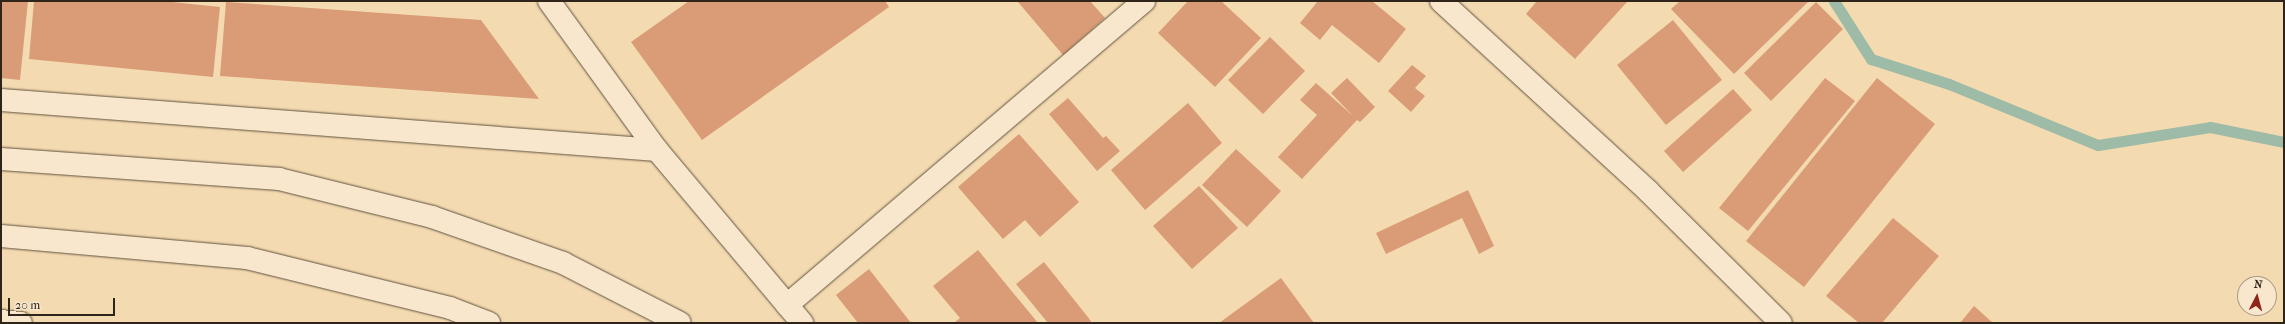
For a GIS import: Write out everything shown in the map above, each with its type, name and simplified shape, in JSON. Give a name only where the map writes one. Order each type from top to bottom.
[{"type":"street","points":[[549,1],[656,150],[802,323]]},
{"type":"street","points":[[787,305],[1144,1]]},
{"type":"street","points":[[1441,1],[1648,191],[1781,323]]},
{"type":"street","points":[[1,100],[656,150]]},
{"type":"street","points":[[1,159],[279,180],[432,217],[563,263],[680,323]]},
{"type":"street","points":[[1,236],[246,258],[450,308],[489,323]]},
{"type":"street","points":[[1,322],[21,323]]},
{"type":"building","points":[[1,1],[28,1],[20,80],[1,78]]},
{"type":"building","points":[[34,1],[163,1],[220,7],[213,77],[29,59]]},
{"type":"building","points":[[689,1],[885,1],[889,7],[702,140],[631,42]]},
{"type":"building","points":[[1090,1],[1105,18],[1063,55],[1018,2]]},
{"type":"building","points":[[1188,1],[1221,1],[1261,38],[1215,87],[1158,33]]},
{"type":"building","points":[[1318,1],[1372,1],[1406,29],[1379,63],[1332,25],[1320,40],[1300,23]]},
{"type":"building","points":[[1537,1],[1627,2],[1575,59],[1526,14]]},
{"type":"building","points":[[1680,1],[1809,1],[1734,74],[1671,9]]},
{"type":"building","points":[[226,2],[481,20],[539,99],[220,76]]},
{"type":"building","points":[[1816,2],[1843,29],[1771,101],[1744,73]]},
{"type":"building","points":[[1673,20],[1722,80],[1666,125],[1617,65]]},
{"type":"building","points":[[1270,37],[1305,71],[1263,114],[1228,80]]},
{"type":"building","points":[[1412,65],[1426,76],[1415,88],[1425,96],[1411,112],[1388,91]]},
{"type":"building","points":[[1347,78],[1375,107],[1360,122],[1357,120],[1302,179],[1278,157],[1317,115],[1300,100],[1316,83],[1353,116],[1331,93]]},
{"type":"building","points":[[1825,78],[1855,101],[1748,231],[1719,208]]},
{"type":"building","points":[[1877,78],[1935,124],[1804,287],[1746,241]]},
{"type":"building","points":[[1733,89],[1752,110],[1683,172],[1664,151]]},
{"type":"building","points":[[1068,98],[1103,138],[1106,136],[1120,151],[1097,171],[1049,114]]},
{"type":"building","points":[[1188,103],[1222,143],[1145,210],[1111,170]]},
{"type":"building","points":[[1019,134],[1079,202],[1040,237],[1025,220],[1003,239],[958,187]]},
{"type":"building","points":[[1236,149],[1281,191],[1247,227],[1202,185]]},
{"type":"building","points":[[1199,186],[1238,228],[1192,269],[1153,226]]},
{"type":"building","points":[[1468,190],[1494,246],[1479,254],[1462,218],[1386,254],[1376,233]]},
{"type":"building","points":[[1893,218],[1939,256],[1882,323],[1859,323],[1826,296]]},
{"type":"building","points":[[978,250],[1038,323],[954,323],[960,318],[933,286]]},
{"type":"building","points":[[1044,262],[1091,321],[1089,323],[1048,323],[1016,284]]},
{"type":"building","points":[[869,269],[911,323],[858,323],[836,295]]},
{"type":"building","points":[[1281,278],[1314,323],[1219,323]]},
{"type":"building","points":[[1974,306],[1993,323],[1960,323]]},
{"type":"waterway","points":[[1834,1],[1871,59],[1949,84],[2098,145],[2210,127],[2284,142]]}]
